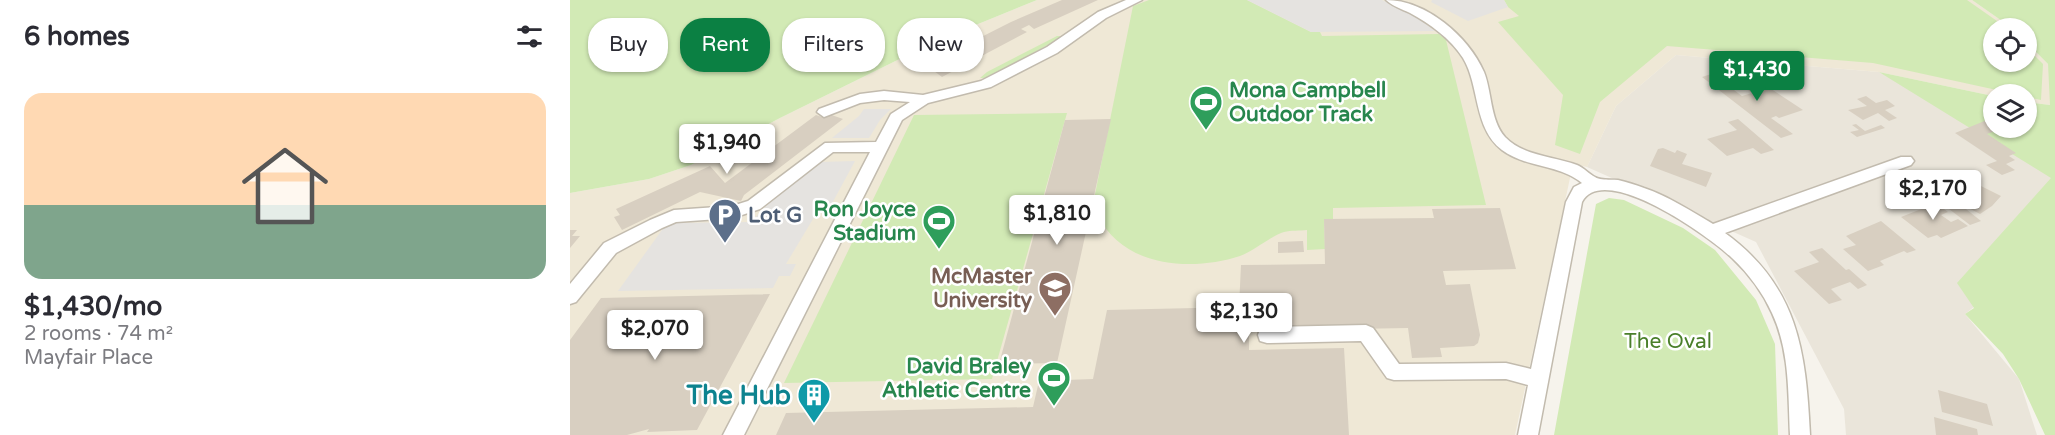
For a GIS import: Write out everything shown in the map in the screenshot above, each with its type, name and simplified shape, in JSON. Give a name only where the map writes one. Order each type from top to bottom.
[{"type":"street","points":[[733,435],[896,117],[923,100],[986,84],[1058,46],[1102,15],[1136,0]]},
{"type":"street","points":[[1392,0],[1409,8],[1450,35],[1472,57],[1491,126],[1500,140],[1522,154],[1572,169],[1594,185]]},
{"type":"street","points":[[824,112],[843,101],[873,95],[902,95],[923,100]]},
{"type":"street","points":[[570,297],[610,248],[674,216],[733,212],[754,205],[830,147],[881,147]]},
{"type":"street","points":[[1712,231],[1906,162]]},
{"type":"street","points":[[1528,435],[1574,202],[1581,190],[1594,185],[1611,184],[1652,197],[1712,231],[1739,254],[1754,272],[1782,313],[1792,342],[1797,366],[1800,435]]},
{"type":"street","points":[[1267,335],[1366,333],[1394,372],[1506,371],[1540,380]]},
{"type":"shaded area","name":"McMaster University","points":[[1037,0],[1972,0],[1998,18],[1983,18],[1983,72],[2037,72],[2037,53],[2048,64],[2052,85],[2050,105],[2037,103],[2037,84],[1983,84],[1983,94],[1879,72],[1676,55],[1616,106],[1587,167],[1573,164],[1515,435],[570,435],[570,193],[649,179],[691,165],[873,72],[885,72],[885,66],[897,60],[897,72],[984,72],[984,22]]},
{"type":"shaded area","points":[[1247,0],[1382,0],[1415,16],[1435,31],[1311,32]]},
{"type":"shaded area","points":[[1432,0],[1504,0],[1508,7],[1468,21],[1431,2]]},
{"type":"shaded area","points":[[1676,55],[1879,72],[1983,123],[1983,138],[2014,138],[2055,158],[2055,243],[1965,314],[2019,379],[2037,435],[1846,435],[1844,409],[1756,242],[1587,167],[1616,106]]},
{"type":"shaded area","points":[[864,109],[891,109],[880,120],[869,138],[832,138],[859,116]]},
{"type":"shaded area","name":"Lot G","points":[[855,161],[829,209],[819,209],[786,264],[796,264],[790,276],[779,276],[773,288],[618,291],[667,223],[751,222],[768,204],[819,162]]},
{"type":"green space","points":[[570,0],[1037,0],[984,22],[984,18],[897,18],[897,60],[885,66],[885,18],[782,18],[782,72],[873,72],[691,165],[649,179],[570,193]]},
{"type":"green space","points":[[1149,0],[1247,0],[1311,32],[1320,32],[1322,36],[1439,34],[1446,40],[1486,205],[1333,208],[1333,219],[1324,220],[1325,249],[1307,250],[1307,230],[1290,231],[1275,236],[1240,256],[1201,264],[1160,261],[1123,246],[1109,232],[1098,215],[1091,214],[1133,6]]},
{"type":"green space","points":[[1504,0],[1967,0],[1993,18],[1983,18],[1983,72],[2037,72],[2037,58],[2043,64],[2041,100],[2037,99],[2037,84],[1983,84],[1983,87],[1873,63],[1667,46],[1600,102],[1580,154],[1555,145],[1563,95],[1498,22],[1519,16],[1508,7]]},
{"type":"green space","points":[[1972,0],[2055,0],[2055,435],[2045,435],[2019,379],[2003,354],[1965,314],[1974,308],[1957,283],[2051,178],[1986,138],[2037,138],[2037,103],[2050,105],[2048,64],[2037,53],[2037,18],[1998,18]]},
{"type":"green space","points":[[1057,36],[1064,36],[988,78],[980,78],[987,72]]},
{"type":"green space","points":[[1879,72],[1983,94],[1983,136]]},
{"type":"green space","name":"Ron Joyce Stadium","points":[[1067,113],[992,379],[784,383],[914,115]]},
{"type":"green space","name":"The Oval","points":[[1609,198],[1624,200],[1683,228],[1715,250],[1756,300],[1775,344],[1778,435],[1554,435],[1596,204]]},
{"type":"building","points":[[1062,0],[1098,0],[1034,29],[1029,25],[1021,29],[1027,32],[984,55],[984,36]]},
{"type":"building","points":[[1720,71],[1738,84],[1730,87],[1742,96],[1752,93],[1743,86],[1759,81],[1803,110],[1779,118],[1776,116],[1771,118],[1793,134],[1781,138],[1702,77]]},
{"type":"building","points":[[935,72],[951,72],[942,77]]},
{"type":"building","points":[[1866,96],[1876,103],[1887,100],[1895,106],[1885,110],[1897,118],[1889,121],[1878,113],[1863,120],[1848,110],[1867,106],[1857,99]]},
{"type":"building","points":[[826,113],[843,119],[744,195],[741,201],[700,192],[622,230],[614,217],[620,215],[616,209],[710,166],[725,183],[816,115],[822,117]]},
{"type":"building","points":[[1111,119],[1057,363],[999,364],[1065,120]]},
{"type":"building","points":[[1738,119],[1774,150],[1761,154],[1753,148],[1727,156],[1707,139],[1737,130],[1728,122]]},
{"type":"building","points":[[1983,122],[1983,138],[1993,138],[2016,153],[2009,156],[2015,160],[2006,164],[2015,170],[2002,175],[1986,165],[1997,161],[1955,133]]},
{"type":"building","points":[[1856,124],[1865,131],[1881,125],[1885,128],[1857,137],[1850,132],[1859,130],[1852,125]]},
{"type":"building","points":[[1663,148],[1675,153],[1677,150],[1687,154],[1682,164],[1712,173],[1706,187],[1650,166],[1658,149]]},
{"type":"building","points":[[1975,183],[2001,196],[1980,214],[1965,206],[1967,203],[1960,199]]},
{"type":"building","points":[[1932,200],[1948,212],[1941,215],[1951,222],[1958,219],[1968,226],[1941,238],[1937,235],[1928,238],[1901,217],[1924,208],[1920,205]]},
{"type":"building","points":[[1961,205],[1981,221],[1970,225],[1949,209]]},
{"type":"building","points":[[1500,208],[1516,269],[1443,271],[1446,285],[1470,284],[1480,335],[1478,343],[1474,346],[1440,348],[1442,357],[1412,358],[1408,328],[1249,331],[1249,350],[1344,348],[1349,435],[776,435],[786,413],[1033,407],[1039,381],[1093,379],[1107,310],[1239,307],[1241,265],[1325,264],[1324,219],[1434,218],[1432,209]]},
{"type":"building","points":[[1881,221],[1916,250],[1907,253],[1904,251],[1880,261],[1884,265],[1868,271],[1843,249],[1856,245],[1846,236]]},
{"type":"building","points":[[570,230],[577,230],[572,236],[580,236],[570,248]]},
{"type":"building","points":[[1303,241],[1304,252],[1278,253],[1278,242]]},
{"type":"building","points":[[1822,248],[1867,285],[1858,289],[1850,282],[1831,289],[1842,300],[1829,304],[1794,271],[1819,262],[1809,252]]},
{"type":"building","points":[[770,294],[697,430],[647,432],[649,429],[627,435],[570,435],[570,340],[601,298]]},
{"type":"building","points":[[1938,390],[1987,404],[1993,426],[1942,412]]},
{"type":"building","points":[[1934,417],[1977,429],[1978,435],[1936,435]]},
{"type":"place","name":"Mona Campbell Outdoor Track","points":[[1206,131]]},
{"type":"place","name":"Lot G","points":[[725,244]]},
{"type":"place","name":"Ron Joyce Stadium","points":[[939,250]]},
{"type":"place","name":"McMaster University","points":[[1055,317]]},
{"type":"place","name":"David Braley Athletic Centre","points":[[1054,407]]},
{"type":"place","name":"The Hub","points":[[814,424]]}]
